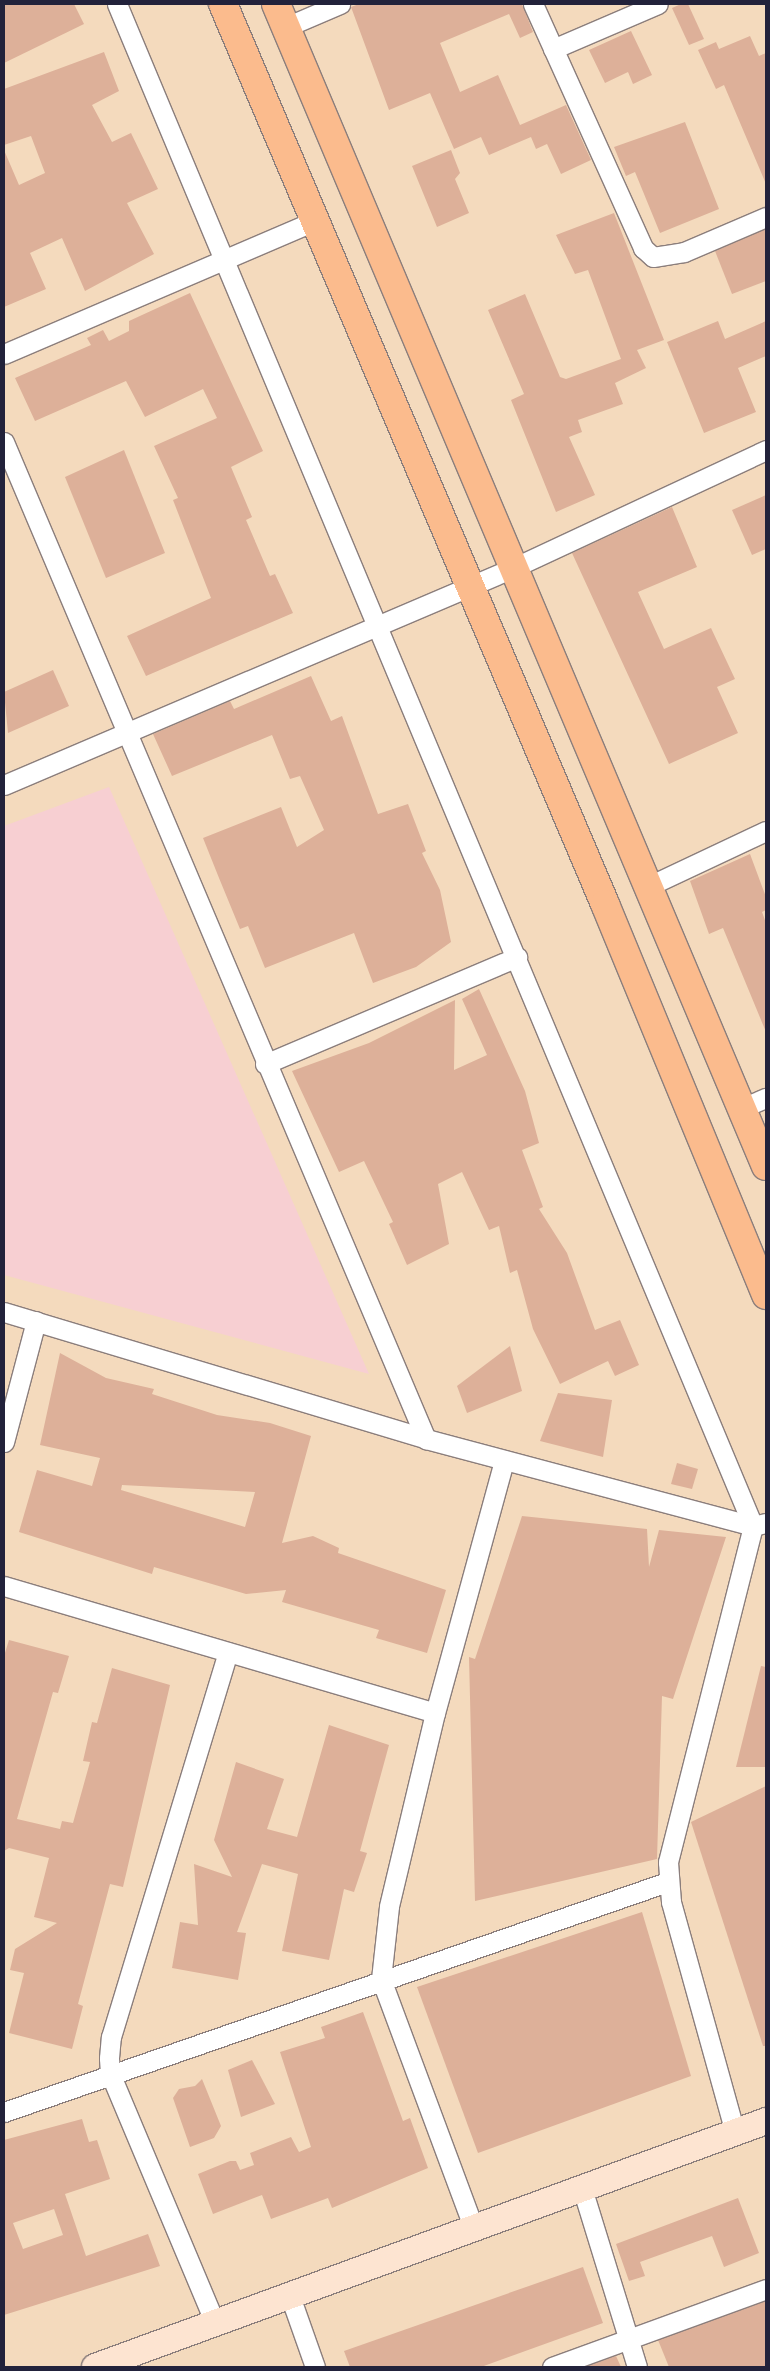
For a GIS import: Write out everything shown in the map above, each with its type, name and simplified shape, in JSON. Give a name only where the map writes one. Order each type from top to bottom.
[{"type":"main road","points":[[223,4],[468,588],[605,904],[766,1295]]},
{"type":"main road","points":[[281,15],[513,568],[651,885],[754,1103],[766,1166]]},
{"type":"street","points":[[117,4],[377,626],[760,1524],[668,1862],[667,1882],[735,2132]]},
{"type":"street","points":[[281,15],[340,4]]},
{"type":"street","points":[[533,4],[643,248],[653,257],[684,252],[766,217]]},
{"type":"street","points":[[554,49],[658,4]]},
{"type":"street","points":[[4,354],[314,221]]},
{"type":"street","points":[[4,442],[125,736],[426,1439]]},
{"type":"street","points":[[4,785],[125,736],[468,588],[766,450]]},
{"type":"street","points":[[651,885],[766,831]]},
{"type":"street","points":[[265,1064],[518,957]]},
{"type":"street","points":[[4,1312],[426,1439],[760,1524]]},
{"type":"street","points":[[4,1442],[36,1321]]},
{"type":"street","points":[[474,2229],[381,1978],[386,1916],[435,1713],[504,1460]]},
{"type":"street","points":[[4,1586],[435,1713]]},
{"type":"street","points":[[215,2323],[110,2073],[111,2037],[228,1652]]},
{"type":"street","points":[[4,2112],[381,1978],[667,1882]]},
{"type":"street","points":[[95,2367],[766,2120]]},
{"type":"street","points":[[582,2188],[626,2339],[637,2367]]},
{"type":"street","points":[[552,2367],[766,2289]]},
{"type":"street","points":[[290,2296],[315,2367]]},
{"type":"shaded area","points":[[109,787],[369,1374],[4,1275],[4,826]]},
{"type":"building","points":[[4,4],[74,4],[84,24],[4,63]]},
{"type":"building","points":[[359,4],[522,4],[533,32],[520,38],[509,14],[440,43],[460,92],[498,75],[520,125],[566,105],[591,160],[561,174],[547,144],[536,149],[531,137],[489,155],[481,137],[454,149],[430,93],[389,110],[351,7]]},
{"type":"building","points":[[681,4],[688,4],[704,39],[689,45],[672,8]]},
{"type":"building","points":[[631,31],[652,75],[633,84],[628,72],[605,83],[589,50]]},
{"type":"building","points":[[750,36],[759,56],[766,53],[766,184],[724,85],[716,89],[698,50],[716,42],[719,49]]},
{"type":"building","points":[[104,52],[119,91],[92,105],[112,142],[131,133],[158,189],[127,203],[154,254],[85,291],[62,238],[30,253],[46,289],[4,307],[4,150],[19,185],[45,173],[31,136],[4,145],[4,89]]},
{"type":"building","points":[[685,122],[719,209],[660,233],[635,172],[626,176],[614,147]]},
{"type":"building","points":[[451,150],[460,173],[455,179],[469,213],[437,227],[412,166]]},
{"type":"building","points":[[614,213],[664,340],[637,350],[646,368],[615,383],[623,404],[578,420],[582,432],[569,437],[595,495],[556,512],[511,400],[524,394],[488,310],[525,294],[560,377],[566,379],[621,359],[588,270],[575,274],[556,235]]},
{"type":"building","points":[[766,229],[766,281],[732,294],[715,251]]},
{"type":"building","points":[[190,293],[263,451],[231,467],[252,517],[246,520],[270,576],[275,574],[293,613],[146,676],[127,636],[211,598],[173,500],[178,498],[154,446],[217,418],[203,389],[145,417],[126,381],[35,421],[15,378],[91,345],[87,338],[103,330],[109,341],[129,331],[129,321]]},
{"type":"building","points":[[718,321],[725,339],[766,321],[766,356],[738,368],[756,412],[704,433],[667,342]]},
{"type":"building","points":[[124,450],[165,553],[106,578],[65,477]]},
{"type":"building","points":[[766,495],[766,549],[752,555],[732,510]]},
{"type":"building","points":[[672,507],[697,567],[638,592],[664,649],[711,628],[735,679],[717,687],[738,733],[669,764],[572,553]]},
{"type":"building","points":[[53,670],[69,706],[8,733],[4,692]]},
{"type":"building","points":[[311,676],[331,721],[342,716],[378,814],[408,804],[426,851],[422,853],[440,890],[451,942],[416,967],[373,983],[354,933],[265,968],[248,926],[240,929],[219,878],[203,838],[281,807],[297,847],[324,830],[300,776],[290,779],[272,735],[172,776],[153,734],[230,701],[234,709]]},
{"type":"building","points":[[750,854],[766,897],[766,910],[762,912],[766,923],[766,1032],[723,928],[709,934],[690,881]]},
{"type":"building","points":[[479,989],[525,1091],[539,1143],[522,1150],[543,1207],[539,1209],[567,1253],[595,1330],[620,1320],[639,1365],[615,1376],[608,1361],[560,1384],[533,1329],[517,1270],[510,1273],[499,1226],[489,1230],[462,1172],[438,1184],[449,1244],[407,1265],[389,1224],[393,1222],[364,1161],[339,1172],[292,1071],[369,1043],[455,1000],[454,1070],[487,1055],[462,999]]},
{"type":"building","points":[[510,1346],[522,1391],[467,1413],[457,1386]]},
{"type":"building","points":[[60,1353],[106,1378],[154,1389],[152,1394],[217,1415],[270,1423],[311,1436],[282,1543],[313,1536],[339,1548],[338,1553],[446,1590],[427,1653],[376,1638],[379,1630],[282,1602],[286,1590],[246,1594],[154,1567],[152,1574],[19,1532],[37,1470],[92,1486],[100,1458],[40,1445]],"holes":[[[122,1485],[255,1492],[245,1527],[121,1490]]]},
{"type":"building","points":[[558,1393],[612,1400],[603,1457],[540,1441]]},
{"type":"building","points":[[677,1463],[698,1469],[692,1489],[671,1484]]},
{"type":"building","points":[[522,1516],[647,1529],[649,1567],[659,1530],[726,1537],[673,1699],[662,1696],[657,1859],[475,1901],[469,1657],[475,1659]]},
{"type":"building","points":[[9,1640],[69,1656],[58,1693],[53,1692],[17,1819],[60,1829],[62,1821],[73,1823],[90,1762],[83,1761],[92,1722],[97,1723],[112,1668],[170,1685],[123,1887],[110,1884],[78,2004],[83,2006],[72,2049],[9,2033],[24,1973],[10,1970],[15,1949],[57,1923],[34,1917],[49,1858],[9,1848],[4,1851],[4,1656]]},
{"type":"building","points":[[761,1666],[766,1667],[766,1767],[736,1767]]},
{"type":"building","points":[[329,1725],[389,1745],[360,1851],[367,1853],[354,1892],[344,1889],[329,1960],[282,1951],[298,1874],[262,1864],[237,1932],[246,1933],[238,1980],[172,1968],[180,1922],[198,1925],[194,1864],[232,1877],[214,1840],[236,1762],[284,1779],[267,1829],[297,1837]]},
{"type":"building","points":[[766,1786],[766,2046],[763,2046],[691,1822]]},
{"type":"building","points":[[642,1912],[691,2076],[478,2153],[417,1987]]},
{"type":"building","points":[[363,2012],[403,2121],[410,2118],[428,2168],[332,2208],[328,2198],[271,2219],[262,2195],[213,2214],[198,2174],[230,2161],[236,2161],[240,2170],[254,2165],[250,2153],[291,2137],[299,2152],[311,2147],[280,2052],[325,2038],[321,2027]]},
{"type":"building","points":[[252,2060],[275,2104],[241,2117],[228,2070]]},
{"type":"building","points":[[202,2079],[221,2126],[214,2138],[190,2147],[173,2098],[179,2089],[195,2086]]},
{"type":"building","points":[[82,2119],[89,2142],[97,2140],[110,2179],[65,2194],[86,2256],[148,2234],[160,2266],[4,2315],[4,2140]],"holes":[[[54,2209],[63,2235],[23,2249],[13,2223]]]},
{"type":"building","points":[[738,2198],[759,2253],[724,2267],[712,2236],[640,2262],[645,2276],[629,2281],[616,2244]]},
{"type":"building","points":[[583,2267],[603,2323],[481,2367],[350,2367],[344,2351]]},
{"type":"building","points":[[766,2301],[766,2367],[669,2367],[658,2340]]},
{"type":"building","points":[[616,2356],[621,2367],[584,2367]]}]
